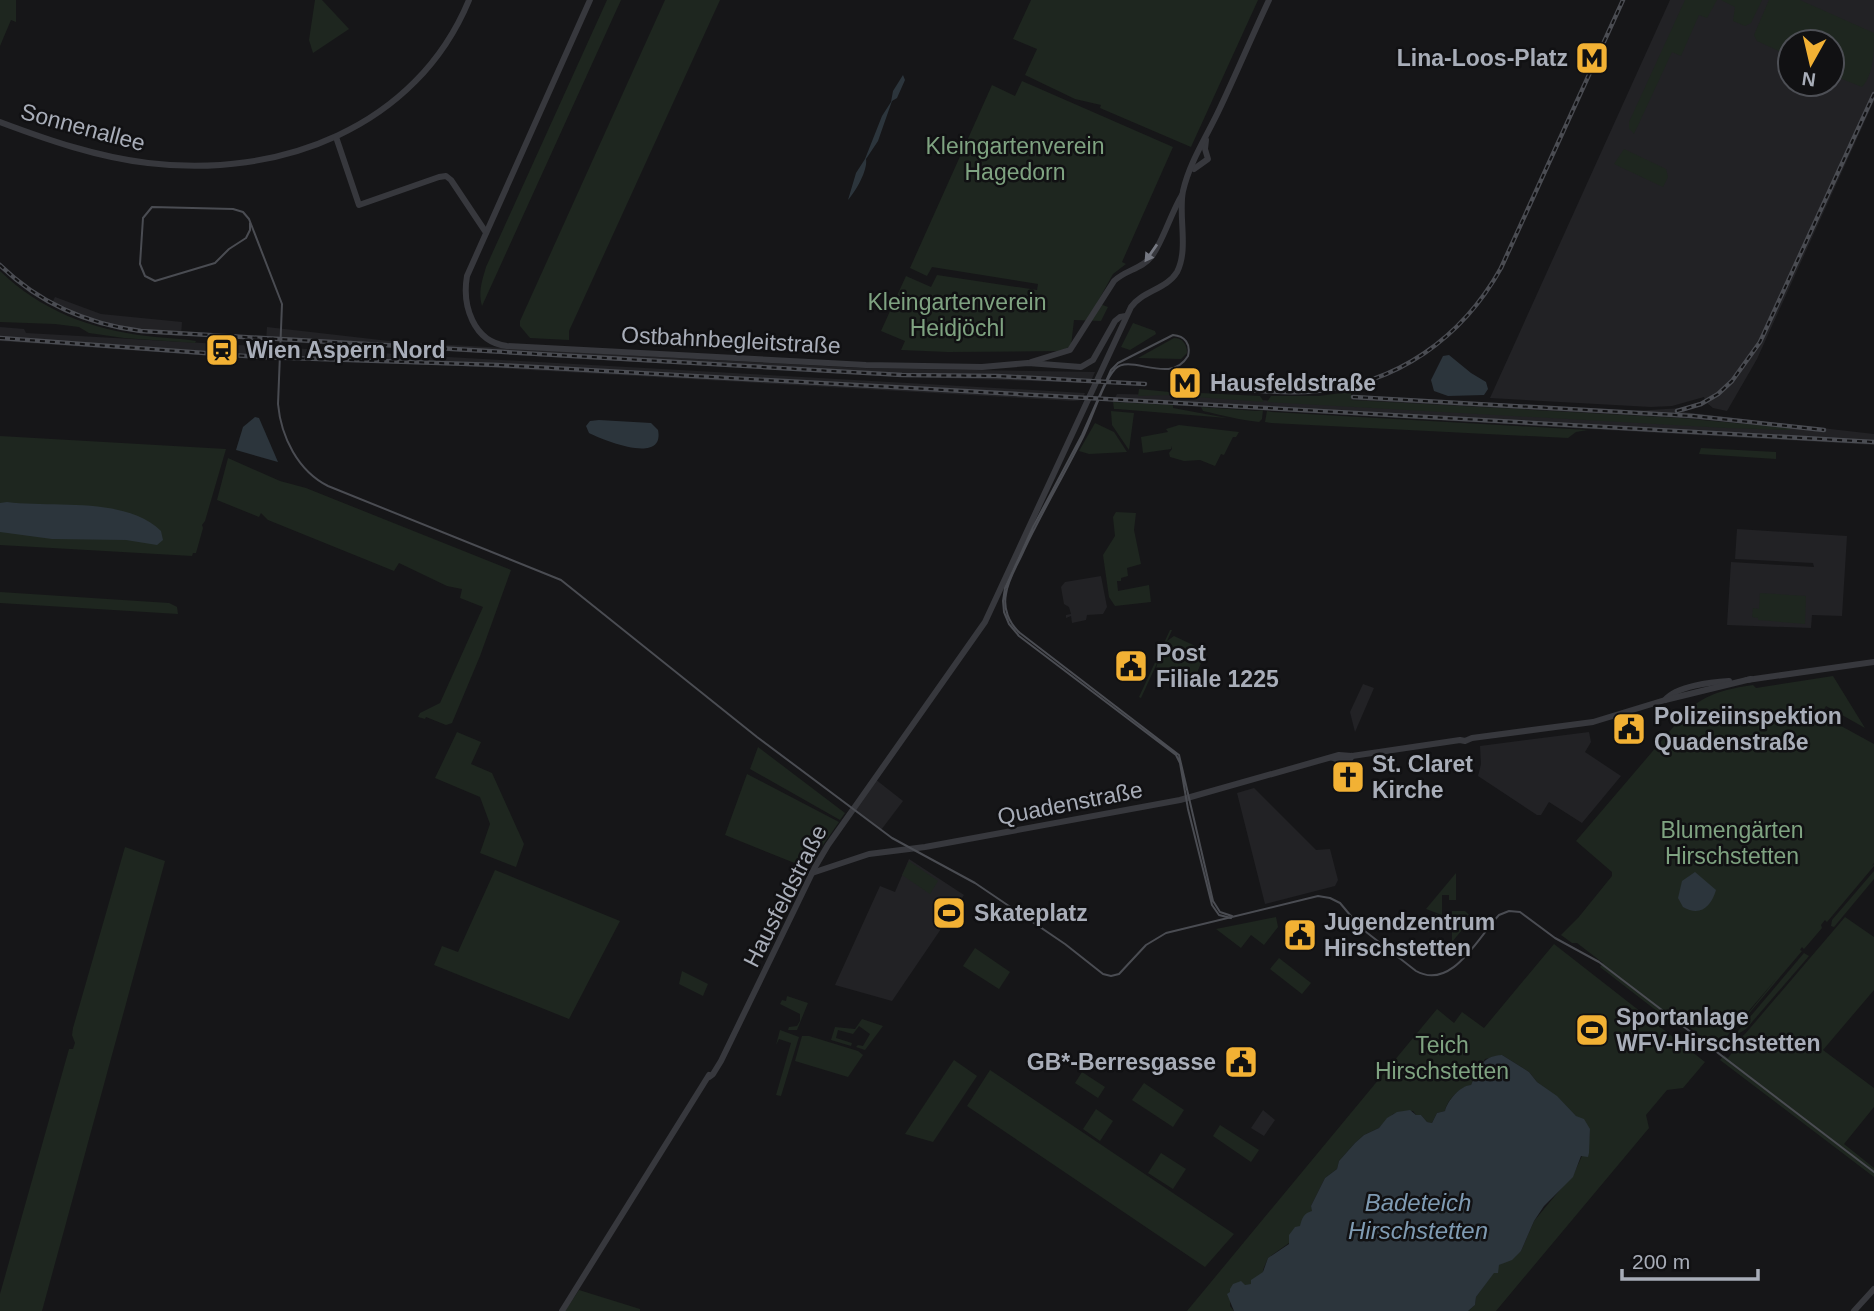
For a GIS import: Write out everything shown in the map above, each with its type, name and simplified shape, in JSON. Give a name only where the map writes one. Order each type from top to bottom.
[{"type":"street","name":"Sonnenallee","points":[[0,122],[69,146],[118,158],[169,164],[211,165],[295,151],[336,137],[376,114],[421,77],[451,37],[469,0]]},
{"type":"street","points":[[485,231],[590,0]]},
{"type":"street","name":"Hausfeldstraße","points":[[562,1311],[721,1058],[783,937],[812,873],[843,823],[985,622],[1126,316],[1139,298],[1166,282],[1177,270],[1181,255],[1183,193],[1269,0]]},
{"type":"street","points":[[336,137],[359,205],[446,176],[485,231]]},
{"type":"street","name":"Ostbahnbegleitstraße","points":[[485,231],[467,276],[465,289],[471,319],[479,331],[493,342],[507,345],[888,366],[982,367],[1028,363],[1066,353],[1073,347],[1114,281],[1152,256],[1183,193]]},
{"type":"street","name":"Ostbahnbegleitstraße","points":[[1028,363],[1086,366],[1093,360],[1113,323],[1126,316]]},
{"type":"street","name":"Quadenstraße","points":[[812,873],[869,854],[919,849],[1180,800],[1349,754],[1352,756],[1460,740],[1464,737],[1593,722],[1665,700],[1669,695],[1698,685],[1874,663]]},
{"type":"street","points":[[1854,1311],[1874,1289]]},
{"type":"shaded area","points":[[1670,0],[1874,0],[1874,101],[1757,359],[1727,411],[1713,408],[1707,403],[1683,412],[1874,434],[1874,445],[1113,402],[1117,394],[1170,395],[1789,430],[1745,423],[1679,418],[1350,400],[1351,395],[1634,411],[1682,408],[1705,400],[1704,397],[1672,406],[1490,398]]},
{"type":"shaded area","points":[[55,297],[101,314],[182,322],[181,336],[139,333],[101,325],[51,305]]},
{"type":"shaded area","points":[[0,327],[24,329],[26,333],[1085,393],[1082,400],[1073,401],[462,366],[226,357],[0,341]]},
{"type":"shaded area","points":[[267,327],[398,342],[859,368],[1095,372],[1090,383],[916,377],[618,361],[266,341]]},
{"type":"shaded area","points":[[1737,529],[1847,536],[1842,616],[1812,615],[1811,628],[1727,625],[1731,562],[1814,567],[1813,563],[1735,559]]},
{"type":"shaded area","points":[[1101,576],[1107,607],[1103,614],[1087,615],[1086,620],[1072,623],[1071,616],[1066,618],[1066,615],[1071,614],[1069,607],[1064,604],[1061,587],[1065,582]]},
{"type":"shaded area","points":[[1363,684],[1374,688],[1355,732],[1350,712]]},
{"type":"shaded area","points":[[1589,732],[1591,742],[1585,752],[1621,776],[1582,823],[1549,802],[1541,815],[1537,815],[1478,776],[1481,764],[1480,746]]},
{"type":"shaded area","points":[[875,779],[903,801],[881,830],[854,810]]},
{"type":"shaded area","points":[[1254,788],[1316,850],[1330,849],[1338,880],[1335,886],[1265,904],[1237,793]]},
{"type":"shaded area","points":[[909,859],[964,895],[892,1001],[835,985],[880,886],[895,892]]},
{"type":"shaded area","points":[[1263,1110],[1275,1120],[1264,1136],[1251,1128]]},
{"type":"green space","points":[[0,0],[16,0],[16,22],[11,20],[0,46]]},
{"type":"green space","points":[[315,0],[322,0],[349,29],[313,53],[309,40]]},
{"type":"green space","points":[[607,0],[621,0],[482,306],[480,291],[486,267]]},
{"type":"green space","points":[[665,0],[720,0],[569,331],[569,340],[530,338],[520,326],[520,321]]},
{"type":"green space","points":[[1031,0],[1258,0],[1191,147],[1100,108],[1101,105],[1075,99],[1025,75],[1037,49],[1013,39]]},
{"type":"green space","points":[[1685,0],[1717,0],[1707,18],[1699,15],[1681,56],[1672,52],[1634,134],[1629,128],[1629,122]]},
{"type":"green space","points":[[1721,0],[1762,0],[1751,23],[1745,26],[1733,21],[1735,7]]},
{"type":"green space","points":[[1769,0],[1800,0],[1874,33],[1871,69],[1862,87],[1846,81],[1846,28],[1776,28],[1776,50],[1757,41],[1754,35]]},
{"type":"green space","points":[[1022,81],[1173,147],[1122,262],[1126,264],[1113,274],[1097,303],[1108,307],[1101,321],[1074,320],[1071,346],[1061,351],[901,350],[905,341],[881,331],[906,276],[931,287],[937,275],[1037,290],[1038,284],[932,267],[927,276],[910,268],[992,85],[1015,96]]},
{"type":"green space","points":[[1624,149],[1666,169],[1668,177],[1663,187],[1614,164]]},
{"type":"green space","points":[[0,271],[32,297],[87,323],[127,333],[196,341],[124,338],[89,333],[79,327],[0,322]]},
{"type":"green space","points":[[1133,323],[1155,331],[1156,334],[1130,350],[1121,347]]},
{"type":"green space","points":[[1174,338],[1182,340],[1186,347],[1187,353],[1181,359],[1138,358]]},
{"type":"green space","points":[[1139,389],[1260,396],[1264,402],[1170,395],[1138,396]]},
{"type":"green space","points":[[1351,392],[1351,400],[1679,418],[1790,430],[1267,402],[1271,396],[1319,396]]},
{"type":"green space","points":[[1113,402],[1173,405],[1173,408],[1227,418],[1114,409]]},
{"type":"green space","points":[[1201,407],[1263,410],[1262,419],[1259,422],[1238,419],[1203,411]]},
{"type":"green space","points":[[1111,411],[1134,413],[1129,450],[1112,425]]},
{"type":"green space","points":[[1267,411],[1588,430],[1576,432],[1568,438],[1271,423],[1265,422]]},
{"type":"green space","points":[[1095,423],[1114,432],[1127,452],[1089,454],[1079,451]]},
{"type":"green space","points":[[1179,425],[1239,432],[1215,466],[1200,460],[1184,461],[1170,457],[1169,453],[1172,449],[1171,446],[1171,449],[1143,453],[1141,437],[1168,432],[1166,429]]},
{"type":"green space","points":[[0,436],[226,449],[196,553],[192,556],[0,545]]},
{"type":"green space","points":[[1701,448],[1776,452],[1776,459],[1699,454]]},
{"type":"green space","points":[[228,458],[280,481],[306,488],[511,570],[452,723],[446,725],[426,717],[418,717],[420,713],[440,703],[483,607],[460,598],[462,589],[447,586],[399,563],[394,571],[268,520],[261,513],[259,517],[217,500]]},
{"type":"green space","points":[[1116,512],[1136,513],[1134,530],[1141,564],[1127,568],[1128,576],[1117,581],[1118,591],[1149,585],[1151,602],[1115,606],[1109,597],[1103,555],[1115,536],[1113,517]]},
{"type":"green space","points":[[0,592],[169,603],[177,607],[178,614],[0,603]]},
{"type":"green space","points":[[1760,593],[1806,596],[1805,624],[1758,620],[1752,617],[1753,608],[1759,609]]},
{"type":"green space","points":[[1170,630],[1167,641],[1174,636],[1206,651],[1192,685],[1156,669],[1158,661],[1141,698],[1139,697]]},
{"type":"green space","name":"Blumengärten Hirschstetten","points":[[1833,676],[1865,728],[1826,706],[1821,715],[1874,744],[1874,866],[1827,922],[1825,920],[1822,928],[1804,949],[1802,947],[1802,951],[1718,1050],[1777,978],[1716,1049],[1682,1021],[1675,1025],[1600,967],[1603,963],[1577,943],[1572,943],[1561,935],[1612,876],[1612,872],[1576,841],[1687,711],[1702,700],[1718,693],[1753,685],[1756,688]]},
{"type":"green space","points":[[457,732],[481,742],[471,764],[492,773],[524,844],[516,867],[480,853],[490,824],[480,797],[435,778]]},
{"type":"green space","points":[[758,747],[845,813],[840,820],[750,769]]},
{"type":"green space","points":[[747,774],[839,822],[807,868],[725,835]]},
{"type":"green space","points":[[125,847],[165,861],[42,1311],[0,1311],[0,1294],[69,1049],[73,1049],[75,1043],[73,1028]]},
{"type":"green space","points":[[909,861],[938,881],[930,894],[902,875]]},
{"type":"green space","points":[[495,870],[620,921],[569,1019],[434,965],[442,946],[458,952]]},
{"type":"green space","points":[[1874,871],[1874,879],[1834,927],[1831,926],[1832,920]]},
{"type":"green space","points":[[1456,873],[1456,900],[1449,900],[1449,895],[1442,895],[1442,915],[1426,909]]},
{"type":"green space","points":[[1452,911],[1465,911],[1472,918],[1452,942]]},
{"type":"green space","points":[[1436,914],[1442,916],[1441,932],[1409,931],[1416,920],[1429,921]]},
{"type":"green space","points":[[1276,917],[1278,927],[1264,945],[1251,935],[1241,948],[1216,929]]},
{"type":"green space","points":[[1845,917],[1874,937],[1874,990],[1823,1050],[1874,1088],[1874,1107],[1844,1144],[1874,1168],[1874,1177],[1720,1060],[1724,1055],[1728,1058],[1734,1050],[1730,1046],[1745,1034]]},
{"type":"green space","name":"Teich Hirschstetten","points":[[1554,944],[1705,1062],[1683,1088],[1667,1090],[1646,1115],[1649,1128],[1496,1311],[1468,1311],[1475,1305],[1476,1297],[1499,1265],[1521,1251],[1534,1221],[1574,1173],[1589,1141],[1590,1130],[1529,1072],[1502,1055],[1485,1059],[1471,1085],[1455,1095],[1445,1111],[1437,1113],[1432,1123],[1413,1111],[1393,1114],[1379,1128],[1355,1143],[1339,1161],[1337,1169],[1325,1178],[1311,1206],[1313,1211],[1289,1243],[1268,1258],[1264,1272],[1252,1285],[1245,1285],[1231,1292],[1230,1306],[1234,1311],[1187,1311],[1437,1009],[1454,1023],[1462,1012],[1484,1028]]},
{"type":"green space","points":[[975,948],[1010,972],[999,989],[963,966]]},
{"type":"green space","points":[[1804,953],[1809,956],[1746,1029],[1733,1037]]},
{"type":"green space","points":[[1279,958],[1311,983],[1302,994],[1270,969]]},
{"type":"green space","points":[[682,971],[708,984],[703,996],[679,984]]},
{"type":"green space","points":[[787,996],[808,1003],[797,1030],[788,1030],[789,1027],[797,1026],[800,1014],[780,1004],[782,1000],[786,1001]]},
{"type":"green space","points":[[862,1019],[883,1026],[865,1050],[856,1047],[863,1046],[870,1034],[859,1026],[853,1034],[838,1030],[836,1038],[852,1043],[851,1046],[831,1040],[835,1027],[855,1029]]},
{"type":"green space","points":[[780,1030],[799,1037],[781,1096],[776,1095],[791,1043],[779,1039],[776,1045]]},
{"type":"green space","points":[[802,1036],[858,1051],[863,1055],[848,1077],[795,1061]]},
{"type":"green space","points":[[954,1060],[977,1076],[933,1142],[905,1134]]},
{"type":"green space","points":[[990,1070],[1234,1234],[1205,1267],[967,1106]]},
{"type":"green space","points":[[1082,1072],[1105,1087],[1098,1098],[1075,1083]]},
{"type":"green space","points":[[1144,1083],[1184,1110],[1173,1127],[1132,1100]]},
{"type":"green space","points":[[1096,1109],[1113,1121],[1100,1141],[1083,1129]]},
{"type":"green space","points":[[1220,1125],[1259,1150],[1251,1162],[1213,1136]]},
{"type":"green space","points":[[1161,1153],[1186,1169],[1173,1189],[1148,1173]]},
{"type":"green space","points":[[579,1290],[640,1309],[640,1311],[565,1311]]},
{"type":"water","points":[[903,75],[905,80],[897,98],[892,101],[878,141],[866,159],[861,180],[848,200],[856,173]]},
{"type":"water","points":[[1449,355],[1486,382],[1488,389],[1484,395],[1448,396],[1434,391],[1431,380],[1443,356]]},
{"type":"water","points":[[255,417],[259,418],[278,462],[236,450],[243,427]]},
{"type":"water","points":[[590,421],[651,423],[658,430],[658,441],[652,446],[632,448],[608,441],[589,433],[586,426]]},
{"type":"water","points":[[0,503],[109,508],[146,520],[161,531],[163,540],[157,545],[126,540],[52,539],[0,532]]},
{"type":"water","points":[[1695,872],[1716,890],[1704,909],[1695,911],[1683,907],[1678,898],[1682,881]]},
{"type":"water","name":"Badeteich Hirschstetten","points":[[1502,1055],[1529,1072],[1576,1116],[1584,1119],[1590,1129],[1589,1153],[1588,1157],[1581,1156],[1573,1177],[1544,1206],[1521,1251],[1512,1260],[1499,1265],[1498,1273],[1494,1273],[1476,1297],[1475,1305],[1468,1311],[1234,1311],[1227,1294],[1233,1284],[1241,1281],[1245,1285],[1251,1284],[1251,1280],[1263,1272],[1268,1258],[1289,1244],[1289,1235],[1295,1227],[1300,1226],[1305,1215],[1312,1211],[1311,1206],[1325,1178],[1337,1169],[1339,1161],[1355,1143],[1379,1128],[1387,1118],[1397,1112],[1410,1110],[1432,1123],[1437,1113],[1445,1111],[1455,1094],[1471,1085],[1485,1060]]},
{"type":"tram line","points":[[250,223],[246,238],[229,249],[215,263],[155,281],[145,276],[140,264],[143,218],[152,207],[233,209],[243,212],[249,219],[282,304],[278,404],[283,429],[293,452],[317,480],[561,580],[757,737],[892,838],[975,883],[1065,944],[1103,974],[1119,974],[1146,945],[1166,933],[1318,896],[1340,903],[1361,928],[1416,971],[1429,975],[1441,974],[1463,959],[1499,915],[1509,911],[1520,912],[1555,938],[1599,962],[1874,1172]]},
{"type":"tram line","points":[[1231,918],[1219,915],[1212,905],[1176,755],[1019,636],[1009,624],[1004,612],[1005,588],[1033,527],[1082,435],[1111,370],[1118,363],[1173,335],[1184,339],[1189,348],[1188,356],[1180,365],[1161,369],[1122,365],[1111,375],[1083,437],[1014,572],[1007,588],[1005,605],[1010,620],[1020,633],[1179,755],[1213,901],[1220,912],[1232,916]]},
{"type":"railway","points":[[1236,389],[1307,392],[1346,387],[1374,379],[1424,353],[1447,336],[1467,316],[1501,268],[1623,0]]},
{"type":"railway","points":[[1677,411],[1701,404],[1718,394],[1732,381],[1760,342],[1874,94]]},
{"type":"railway","points":[[0,265],[31,290],[65,310],[102,323],[141,331],[902,375],[997,376],[1145,384]]},
{"type":"railway","points":[[0,338],[260,357],[498,365],[1874,442]]},
{"type":"railway","points":[[1353,397],[1693,416],[1824,430]]},
{"type":"place","name":"Lina-Loos-Platz","points":[[1592,58]]},
{"type":"place","name":"Wien Aspern Nord","points":[[222,350]]},
{"type":"place","name":"Hausfeldstraße","points":[[1185,383]]},
{"type":"place","name":"Post Filiale 1225","points":[[1131,666]]},
{"type":"place","name":"Polizeiinspektion Quadenstraße","points":[[1629,729]]},
{"type":"place","name":"St. Claret Kirche","points":[[1348,777]]},
{"type":"place","name":"Skateplatz","points":[[949,913]]},
{"type":"place","name":"Jugendzentrum Hirschstetten","points":[[1300,935]]},
{"type":"place","name":"Sportanlage WFV-Hirschstetten","points":[[1592,1030]]},
{"type":"place","name":"GB*-Berresgasse","points":[[1241,1062]]},
{"type":"park label","name":"Kleingartenverein Hagedorn","points":[[1015,159]]},
{"type":"park label","name":"Kleingartenverein Heidjöchl","points":[[957,315]]}]
